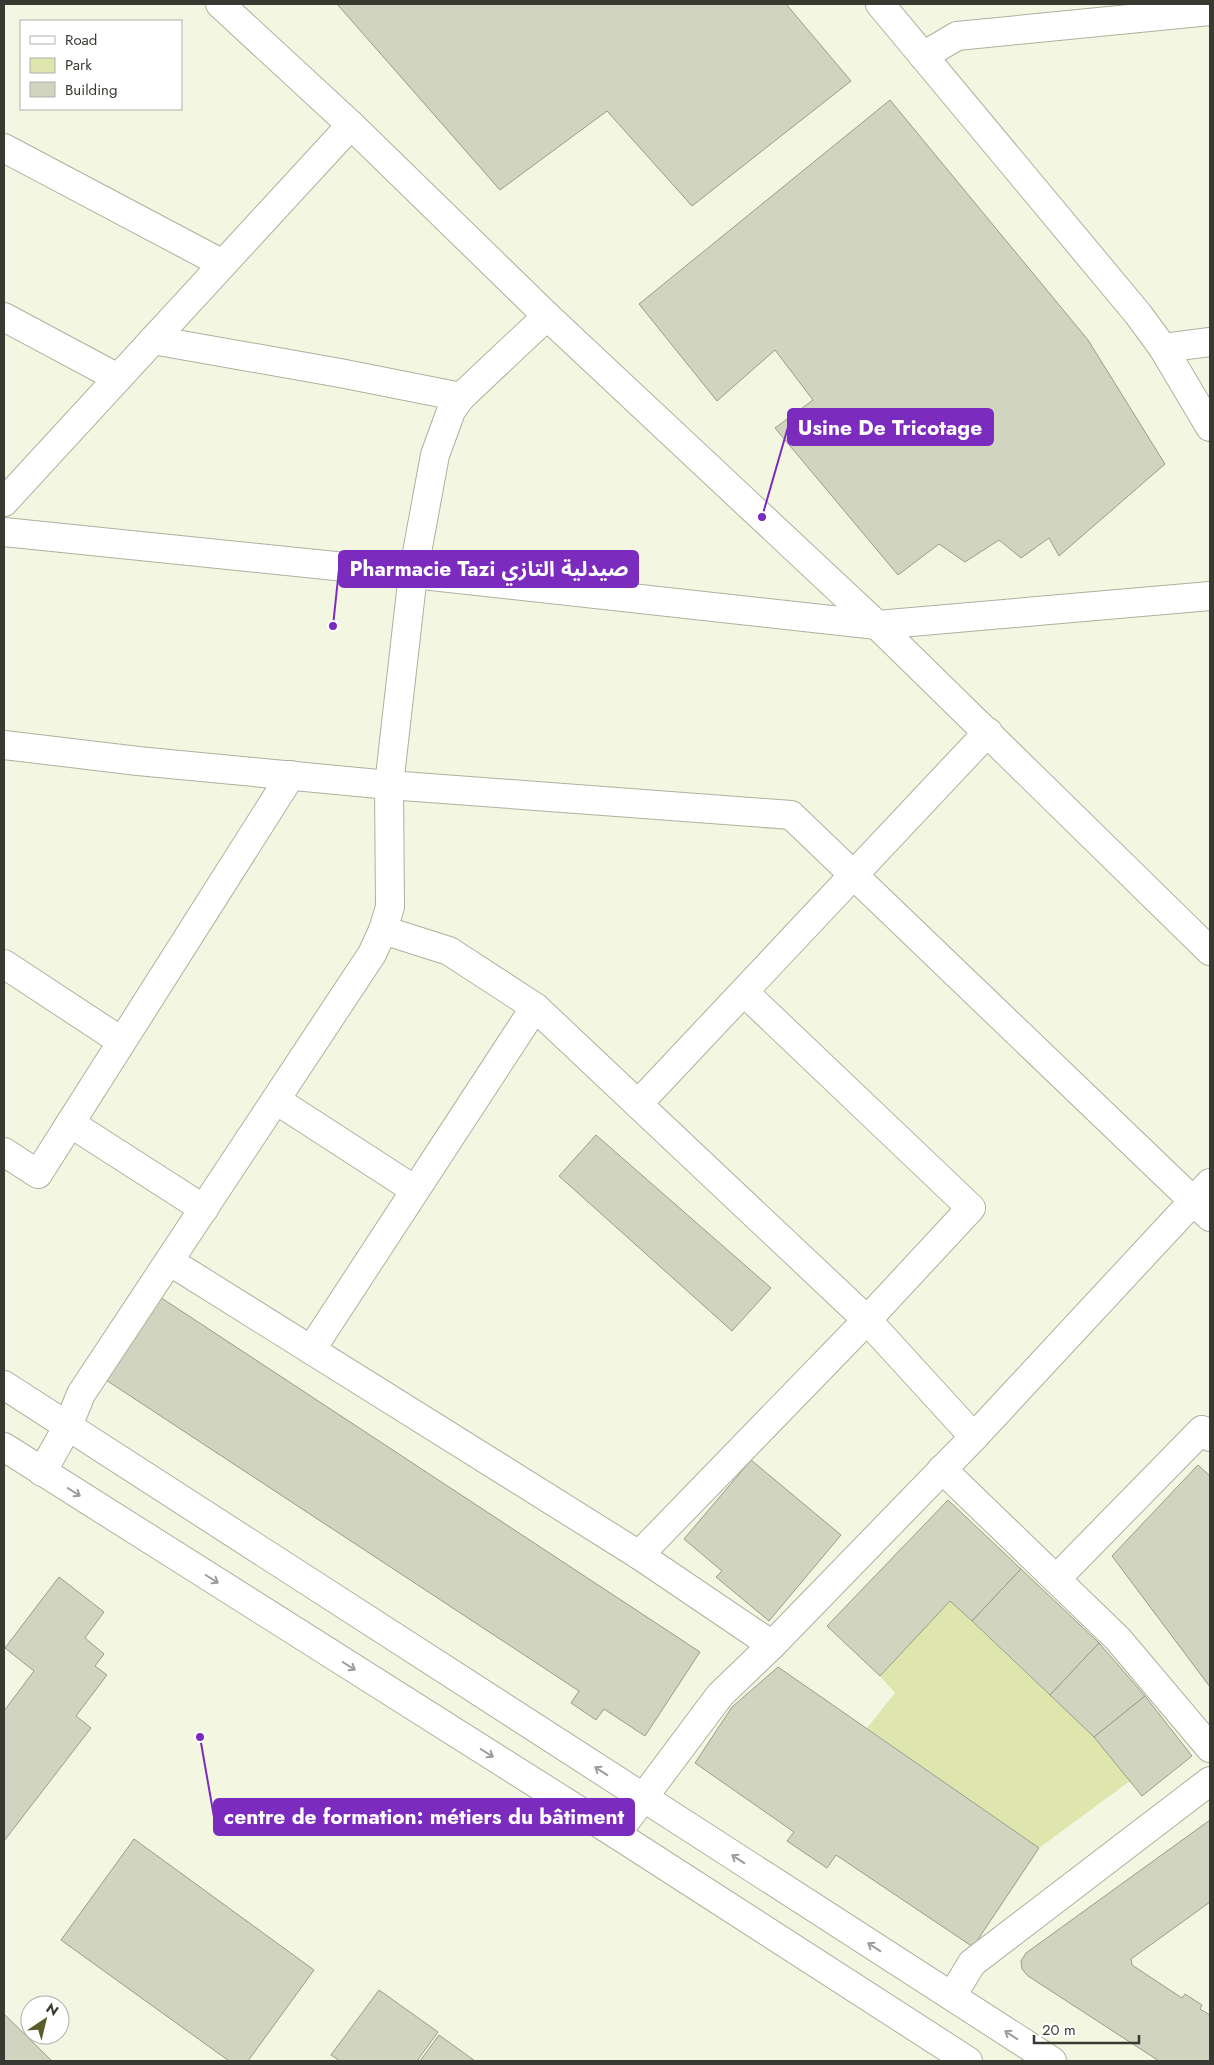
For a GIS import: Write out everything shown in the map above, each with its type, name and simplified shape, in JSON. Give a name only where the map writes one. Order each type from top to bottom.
[{"type":"street","points":[[220,4],[351,125],[547,316],[877,625],[1210,951]]},
{"type":"street","points":[[880,4],[1132,306],[1163,348],[1210,427]]},
{"type":"street","points":[[923,56],[957,36],[1196,9],[1210,33]]},
{"type":"street","points":[[4,501],[351,125]]},
{"type":"street","points":[[4,148],[223,264]]},
{"type":"street","points":[[42,1472],[68,1426],[81,1394],[372,954],[383,930],[390,907],[389,785],[413,574],[434,455],[451,411],[461,397],[547,316]]},
{"type":"street","points":[[4,317],[118,378]]},
{"type":"street","points":[[153,340],[340,373],[461,397]]},
{"type":"street","points":[[1163,348],[1210,342]]},
{"type":"street","points":[[4,532],[413,574],[877,625],[1210,596]]},
{"type":"street","points":[[638,1104],[988,732]]},
{"type":"street","points":[[4,745],[104,757],[389,785],[791,815],[1205,1200],[772,1646],[720,1695],[616,1834]]},
{"type":"street","points":[[4,1152],[38,1174],[291,775]]},
{"type":"street","points":[[383,930],[449,951],[535,1008],[867,1320],[974,1437]]},
{"type":"street","points":[[4,964],[122,1041]]},
{"type":"street","points":[[639,1555],[867,1320],[971,1208],[744,992]]},
{"type":"street","points":[[311,1350],[535,1008]]},
{"type":"street","points":[[276,1100],[415,1190]]},
{"type":"street","points":[[70,1123],[204,1209]]},
{"type":"street","points":[[169,1261],[639,1555],[772,1646]]},
{"type":"street","points":[[4,1385],[1052,2061]]},
{"type":"street","points":[[1056,1579],[1202,1430],[1210,1437]]},
{"type":"street","points":[[4,1447],[616,1834],[968,2061]]},
{"type":"street","points":[[942,1469],[1118,1639],[1210,1748]]},
{"type":"street","points":[[952,1996],[972,1963],[1210,1781]]},
{"type":"green space","points":[[950,1601],[1094,1737],[1130,1781],[1039,1848],[867,1728],[895,1693],[880,1676]]},
{"type":"building","points":[[337,4],[786,4],[851,81],[692,206],[607,111],[500,190]]},
{"type":"building","points":[[890,100],[1088,340],[1165,464],[1059,556],[1049,538],[1021,558],[999,540],[965,562],[939,544],[898,575],[775,428],[813,400],[775,350],[717,401],[639,304]]},
{"type":"building","points":[[596,1135],[771,1288],[732,1331],[559,1176]]},
{"type":"building","points":[[160,1297],[700,1652],[645,1736],[604,1709],[596,1720],[571,1703],[579,1691],[106,1380]]},
{"type":"building","points":[[751,1460],[841,1535],[769,1621],[716,1577],[722,1571],[684,1539]]},
{"type":"building","points":[[1198,1465],[1210,1476],[1210,1687],[1112,1556]]},
{"type":"building","points":[[948,1500],[1021,1569],[972,1621],[950,1601],[880,1676],[827,1626]]},
{"type":"building","points":[[1021,1569],[1099,1643],[1050,1695],[972,1621]]},
{"type":"building","points":[[59,1577],[104,1612],[85,1638],[104,1654],[95,1666],[107,1675],[76,1716],[91,1728],[4,1841],[4,1711],[34,1671],[5,1648]]},
{"type":"building","points":[[1099,1643],[1145,1696],[1094,1737],[1050,1695]]},
{"type":"building","points":[[778,1667],[1039,1848],[973,1947],[836,1855],[827,1868],[787,1841],[794,1832],[695,1763],[732,1707]]},
{"type":"building","points":[[1145,1696],[1192,1756],[1142,1796],[1094,1737]]},
{"type":"building","points":[[1210,1820],[1210,1902],[1131,1959],[1132,1965],[1182,1998],[1185,1994],[1202,2005],[1200,2009],[1210,2015],[1210,2061],[1159,2061],[1028,1976],[1022,1969],[1021,1961],[1026,1953]]},
{"type":"building","points":[[134,1839],[314,1970],[248,2061],[229,2061],[61,1940]]},
{"type":"building","points":[[379,1990],[438,2032],[417,2061],[340,2061],[331,2055]]},
{"type":"building","points":[[4,2014],[20,2030],[20,2045],[36,2045],[52,2061],[4,2061]]},
{"type":"building","points":[[439,2035],[475,2061],[420,2061]]},
{"type":"place","name":"Usine De Tricotage","points":[[762,517]]},
{"type":"place","name":"Pharmacie Tazi صيدلية التازي","points":[[333,626]]},
{"type":"place","name":"centre de formation: métiers du bâtiment","points":[[200,1737]]}]
